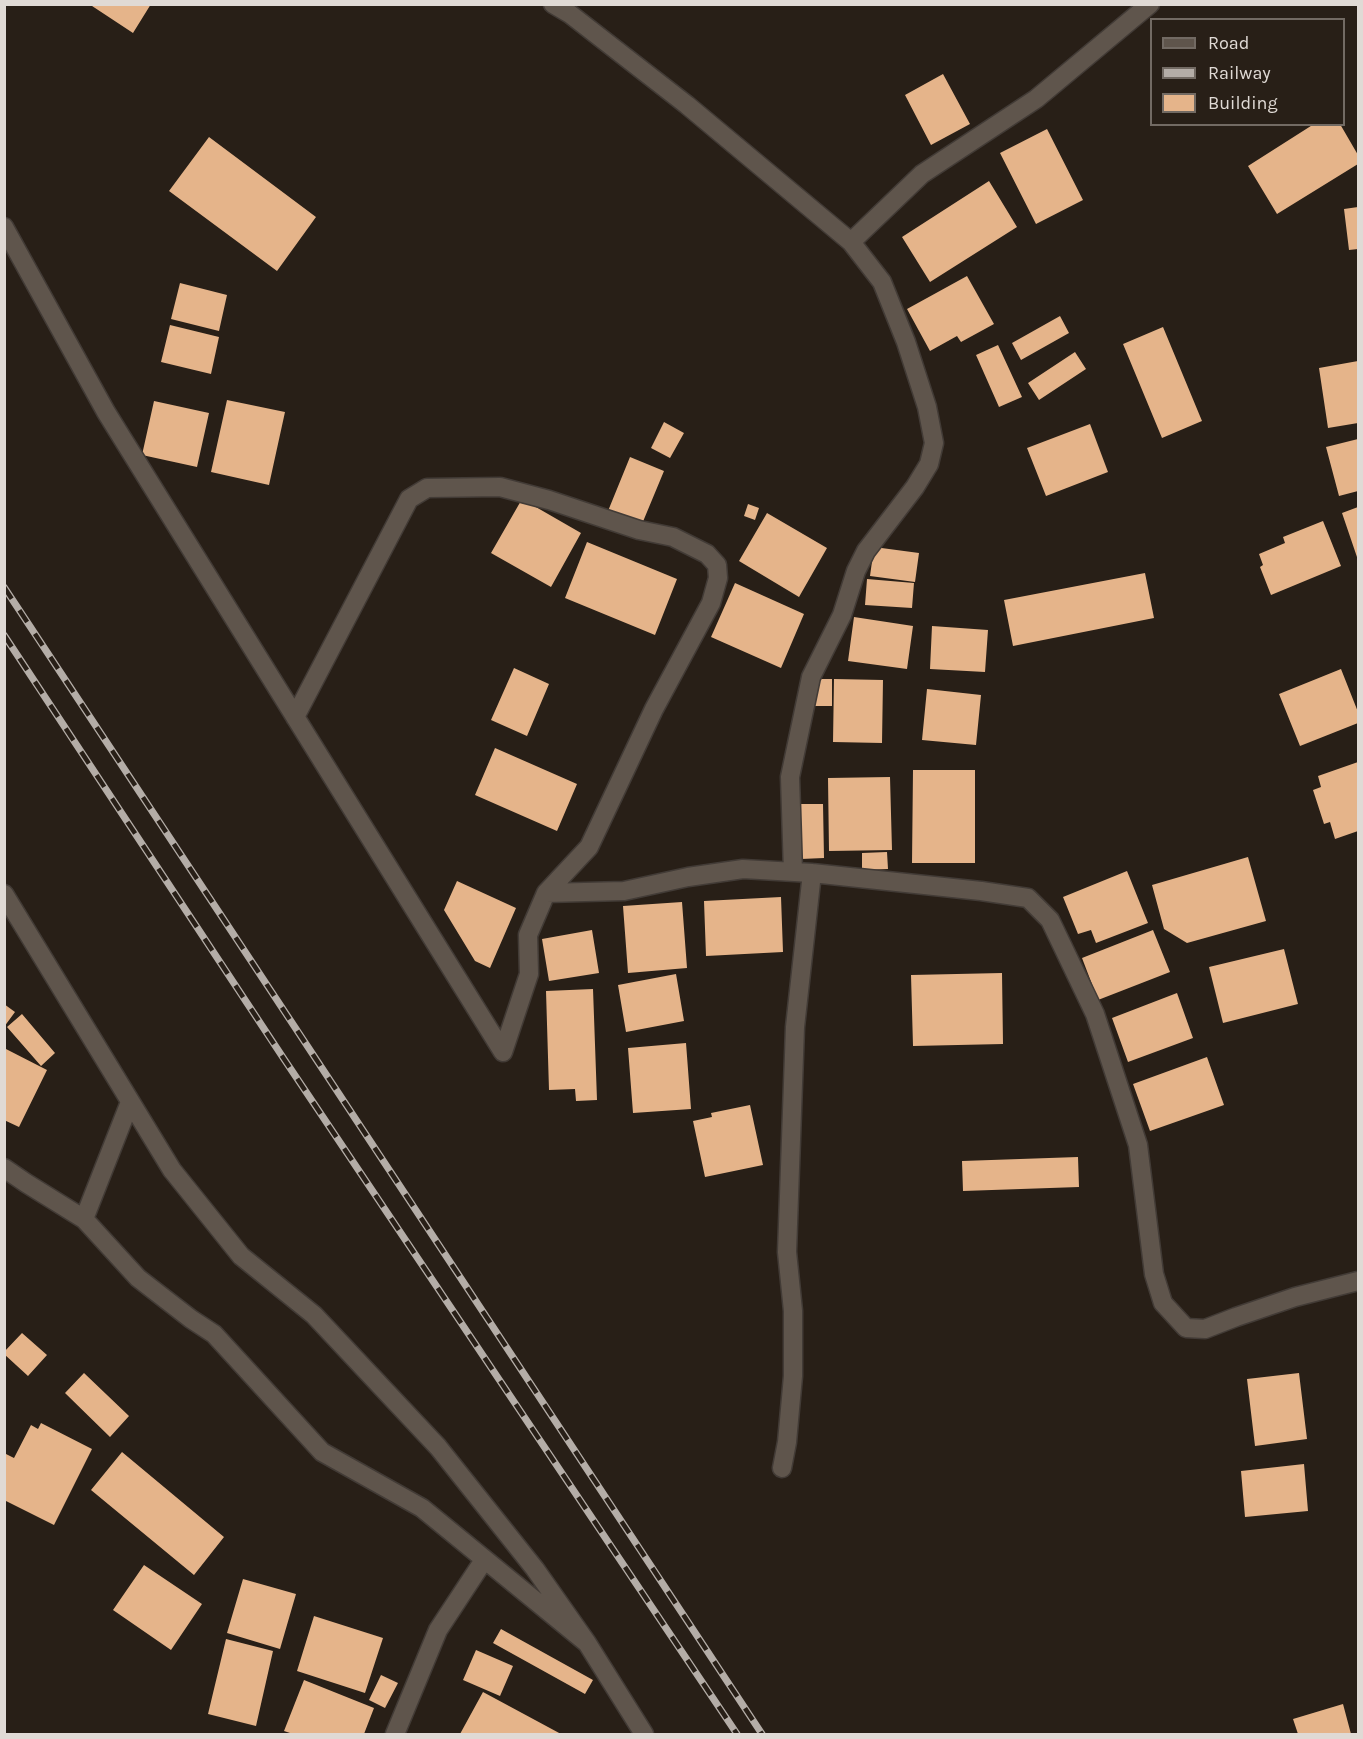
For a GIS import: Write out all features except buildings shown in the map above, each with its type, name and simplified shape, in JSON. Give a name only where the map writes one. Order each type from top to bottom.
[{"type":"street","points":[[553,4],[570,14],[687,105],[851,242],[882,282],[906,342],[927,407],[934,443],[929,464],[915,487],[866,551],[856,571],[842,615],[811,677],[790,777],[793,872]]},
{"type":"street","points":[[851,242],[922,174],[1036,99],[1150,4]]},
{"type":"street","points":[[4,227],[106,412],[295,717],[503,1052],[529,974],[528,935],[546,893],[589,847],[654,709],[711,603],[718,578],[717,565],[707,554],[673,537],[639,530],[549,500],[500,488],[427,488],[409,499],[295,717]]},
{"type":"street","points":[[546,893],[624,891],[688,877],[743,869],[812,873],[1028,898],[1050,920],[1095,1014],[1138,1145],[1155,1274],[1162,1303],[1186,1328],[1205,1329],[1295,1297],[1359,1281]]},
{"type":"street","points":[[782,1468],[787,1442],[793,1376],[793,1311],[787,1252],[795,1027],[812,873]]},
{"type":"street","points":[[4,894],[172,1170],[241,1256],[314,1315],[438,1447],[535,1569],[587,1643],[644,1734]]},
{"type":"street","points":[[84,1219],[130,1102]]},
{"type":"street","points":[[4,1168],[84,1219],[138,1278],[183,1314],[214,1334],[322,1452],[422,1508],[587,1643]]},
{"type":"street","points":[[395,1734],[438,1630],[484,1560]]},
{"type":"railway","points":[[4,587],[762,1734]]},
{"type":"railway","points":[[4,635],[284,1059],[737,1734]]}]
